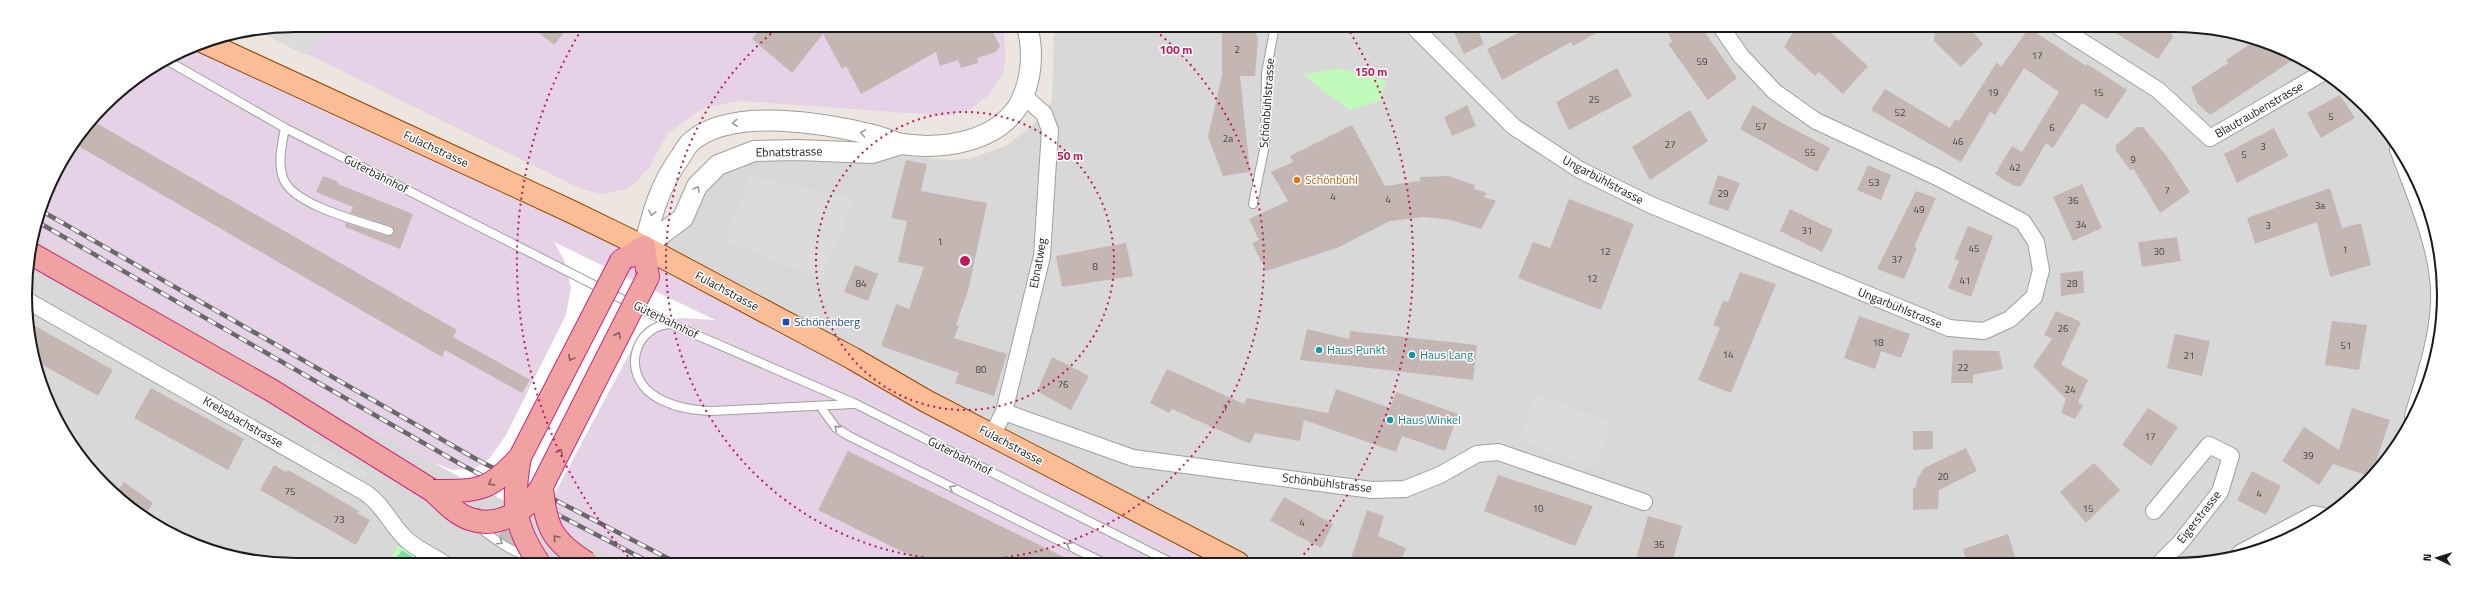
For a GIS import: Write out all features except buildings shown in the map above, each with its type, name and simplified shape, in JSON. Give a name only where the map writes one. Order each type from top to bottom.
[{"type":"highway","points":[[35,255],[271,390],[433,491],[451,508],[470,519],[497,520],[516,514],[530,504],[542,486],[648,277],[644,247],[622,261],[520,457],[506,472],[481,489],[473,491],[433,491]]},
{"type":"highway","points":[[520,457],[515,486],[516,514],[523,537],[536,558]]},
{"type":"highway","points":[[542,486],[543,505],[549,529],[568,550],[580,558]]},
{"type":"main road","name":"Fulachstrasse","points":[[212,46],[570,211],[644,247],[992,435],[1228,558]]},
{"type":"street","name":"Ebnatstrasse","points":[[644,247],[683,218],[697,186],[718,165],[754,151],[798,150],[872,153],[901,144],[949,144],[987,134],[1011,116],[1024,96],[1030,74],[1032,43],[1029,32]]},
{"type":"street","name":"Ungarbühlstrasse","points":[[1419,32],[1514,127],[1580,170],[1651,205],[1949,328],[1984,331],[2010,319],[2034,297],[2041,270],[2036,242],[2023,222],[1937,177],[1816,121],[1775,92],[1741,56],[1724,32]]},
{"type":"street","name":"Blautraubenstrasse","points":[[2067,32],[2158,90],[2210,138],[2319,75]]},
{"type":"street","name":"Ebnatweg","points":[[992,435],[1004,412],[1042,256],[1050,130],[1044,114],[1024,96]]},
{"type":"street","name":"Ebnatstrasse","points":[[644,247],[655,203],[670,171],[691,142],[725,124],[778,121],[873,135],[901,144]]},
{"type":"street","points":[[2426,221],[2432,244]]},
{"type":"street","name":"Krebsbachstrasse","points":[[33,304],[366,493],[380,503],[396,528],[407,540],[434,558]]},
{"type":"street","name":"Schönbühlstrasse","points":[[1004,412],[1133,458],[1372,490],[1405,489],[1440,475],[1477,454],[1498,452],[1644,502]]},
{"type":"street","name":"Eigerstrasse","points":[[2154,511],[2209,445],[2230,456],[2220,492],[2180,543],[2165,558]]},
{"type":"street","points":[[2255,545],[2314,514],[2318,515]]},
{"type":"lane","name":"Schönbühlstrasse","points":[[1253,204],[1265,145],[1266,73],[1274,32]]},
{"type":"lane","name":"Güterbahnhof","points":[[172,62],[285,128],[671,324],[856,404],[1162,558]]},
{"type":"lane","points":[[285,128],[281,164],[283,179],[289,190],[313,203],[389,231]]},
{"type":"lane","points":[[671,324],[662,325],[649,331],[640,341],[636,354],[637,374],[641,382],[652,394],[663,400],[688,409],[710,411],[856,404]]},
{"type":"lane","points":[[820,406],[836,428],[848,436],[1094,558]]},
{"type":"lane","points":[[470,519],[508,547],[532,558]]},
{"type":"shaded area","points":[[295,32],[1004,32],[1006,61],[1003,73],[990,94],[971,109],[948,116],[741,101],[707,107],[692,115],[669,133],[649,168],[634,184],[624,190],[602,194],[581,189],[266,34]]},
{"type":"shaded area","points":[[331,32],[304,55],[264,34]]},
{"type":"shaded area","points":[[1054,32],[2174,32],[2208,34],[2259,46],[2306,67],[2334,86],[2347,97],[2383,135],[2393,149],[2410,179],[2423,210],[2435,261],[2437,295],[2436,314],[2423,381],[2417,396],[2393,441],[2372,468],[2334,504],[2306,523],[2259,544],[2225,553],[2208,556],[2174,558],[1229,558],[644,247],[697,186],[754,151],[872,153],[952,160],[971,158],[1006,146],[1032,126],[1052,101]]},
{"type":"shaded area","points":[[212,46],[570,211],[1229,558],[614,558],[386,438],[38,238],[52,194],[67,163],[86,135],[122,97],[135,86],[163,67]]},
{"type":"shaded area","points":[[751,175],[854,200],[821,280],[725,240]]},
{"type":"shaded area","points":[[38,238],[386,438],[614,558],[295,558],[261,556],[210,544],[163,523],[135,504],[97,468],[76,441],[52,396],[41,363],[34,329],[32,295],[34,261]]},
{"type":"shaded area","points":[[1536,394],[1612,423],[1595,469],[1519,440]]},
{"type":"shaded area","points":[[316,441],[367,472],[360,484],[308,453]]},
{"type":"green space","points":[[1337,68],[1386,81],[1380,101],[1349,110],[1303,75]]},
{"type":"green space","points":[[398,546],[416,558],[390,558]]},
{"type":"green space","points":[[402,550],[414,558],[396,558]]},
{"type":"pier","points":[[554,242],[715,320],[681,318],[666,320],[646,331],[636,341],[555,493],[553,510],[561,531],[434,463],[453,470],[476,468],[490,458],[506,435],[566,315],[571,288],[565,262]]},
{"type":"tunnel","points":[[472,516],[537,558]]},
{"type":"railway","points":[[45,213],[476,459],[667,558]]},
{"type":"railway","points":[[42,224],[462,465],[641,558]]},
{"type":"place","name":"Schönbühl","points":[[1297,180]]},
{"type":"place","name":"Schönenberg","points":[[786,322]]},
{"type":"place","name":"Haus Punkt","points":[[1319,350]]},
{"type":"place","name":"Haus Lang","points":[[1412,355]]},
{"type":"place","name":"Haus Winkel","points":[[1390,420]]}]
